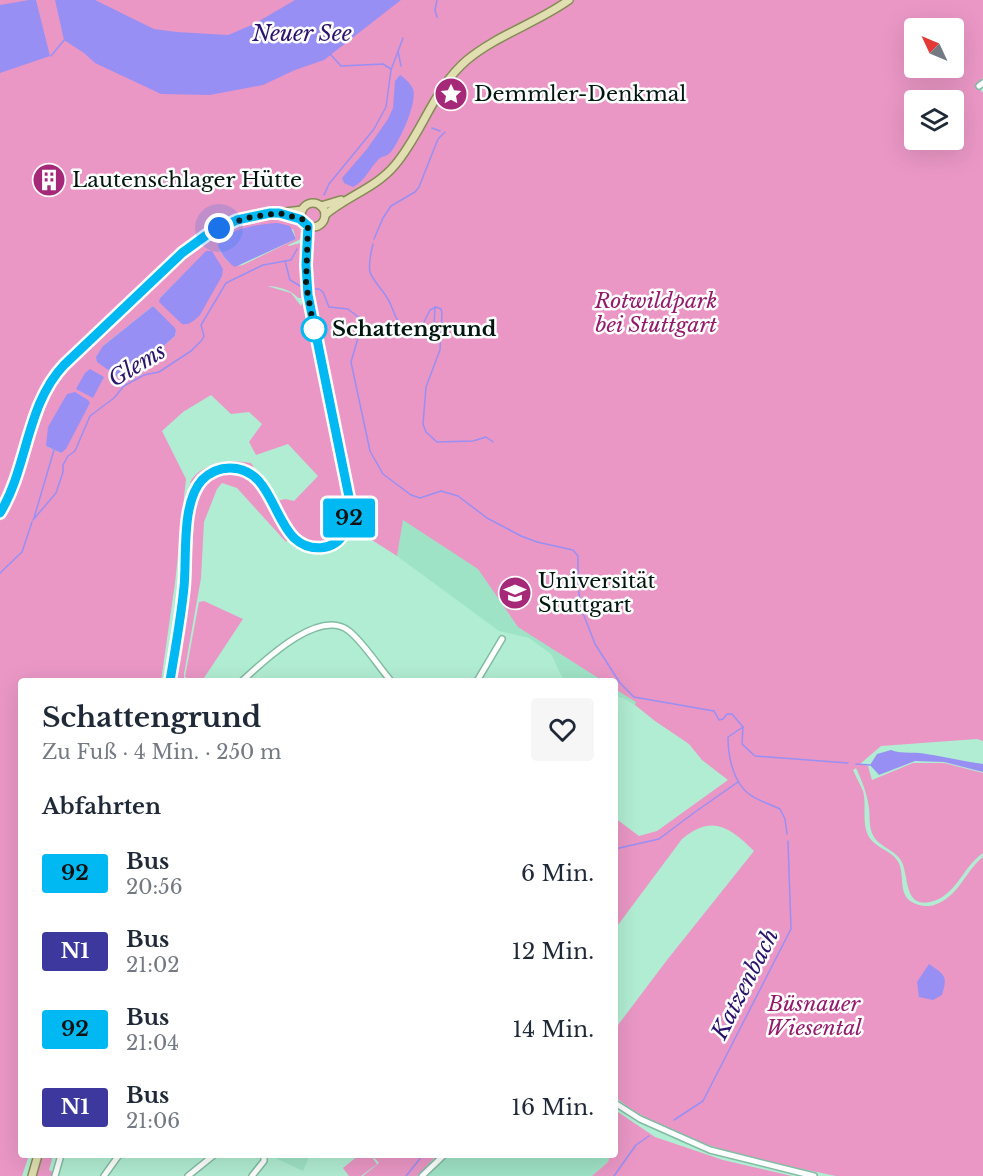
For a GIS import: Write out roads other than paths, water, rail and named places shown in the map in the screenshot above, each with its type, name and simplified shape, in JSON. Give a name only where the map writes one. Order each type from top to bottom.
[{"type":"main road","points":[[325,215],[376,183],[395,165],[413,139],[437,95],[461,66],[483,49],[543,17],[569,0]]},
{"type":"main road","points":[[0,513],[10,492],[43,396],[59,370],[182,253],[219,228],[237,220],[303,210],[312,204],[321,206],[359,193]]},
{"type":"main road","points":[[308,242],[316,227],[323,222],[325,215],[321,206]]},
{"type":"main road","points":[[302,219],[303,210]]},
{"type":"main road","points":[[170,678],[184,586],[190,505],[196,488],[205,477],[212,472],[227,468],[242,470],[252,475],[265,488],[291,534],[308,547],[328,546],[341,538],[346,530],[349,497],[308,295],[306,265],[308,226],[302,219],[279,213]]},
{"type":"main road","points":[[308,226],[316,227]]},
{"type":"main road","points":[[32,1176],[37,1158]]},
{"type":"street","points":[[246,678],[285,645],[315,628],[333,624],[348,631],[388,678]]},
{"type":"street","points":[[479,678],[502,639]]},
{"type":"street","points":[[618,1105],[640,1119],[710,1150],[814,1176]]},
{"type":"street","points":[[55,1176],[60,1158]]},
{"type":"street","points":[[104,1176],[118,1158]]},
{"type":"street","points":[[188,1176],[210,1158]]},
{"type":"street","points":[[252,1176],[264,1158]]},
{"type":"street","points":[[422,1176],[441,1158]]},
{"type":"water","points":[[36,0],[50,56],[0,73],[0,5]]},
{"type":"water","name":"Neuer See","points":[[55,0],[95,0],[154,29],[228,35],[254,24],[295,0],[401,0],[324,60],[263,85],[210,95],[161,94],[95,63],[64,40]]},
{"type":"water","points":[[400,75],[411,85],[414,95],[407,122],[398,141],[390,153],[379,159],[357,184],[353,187],[344,183],[342,178],[367,149],[388,119],[393,108],[395,81]]},
{"type":"water","points":[[278,223],[290,226],[296,239],[235,267],[225,258],[219,248],[218,245],[223,239],[237,231],[253,226]]},
{"type":"water","points":[[206,251],[212,251],[223,269],[222,276],[200,315],[190,323],[182,324],[159,302],[160,298]]},
{"type":"water","points":[[153,306],[175,328],[175,336],[143,364],[139,364],[122,376],[118,377],[97,362],[96,357],[103,346]]},
{"type":"water","points":[[90,369],[104,377],[93,398],[76,389],[85,373]]},
{"type":"water","points":[[75,392],[90,403],[66,449],[61,453],[46,446],[48,427],[67,394]]},
{"type":"water","points":[[891,750],[983,764],[983,772],[944,762],[915,761],[879,775],[870,765],[877,754]]},
{"type":"water","points":[[929,964],[944,976],[945,980],[942,995],[933,1000],[919,997],[917,982]]},
{"type":"waterway","points":[[437,0],[435,10],[437,17]]},
{"type":"waterway","name":"Glems","points":[[324,195],[329,184],[374,129],[386,107],[391,70],[403,38]]},
{"type":"waterway","points":[[51,56],[65,39]]},
{"type":"waterway","name":"Glems","points":[[398,51],[401,66]]},
{"type":"waterway","points":[[330,54],[341,66],[383,64],[391,69]]},
{"type":"waterway","points":[[432,128],[440,131]]},
{"type":"waterway","points":[[374,239],[391,206],[415,192],[419,187],[438,139],[445,132]]},
{"type":"waterway","points":[[373,244],[370,272],[401,325],[413,327],[423,324],[430,310],[436,307],[441,309],[440,350],[426,387],[423,424],[426,432],[437,442],[473,441],[486,437],[493,442]]},
{"type":"waterway","name":"Glems","points":[[33,520],[56,493],[63,465],[68,456],[75,451],[90,416],[114,398],[124,386],[144,375],[159,372],[191,351],[202,340],[204,336],[201,325],[226,283],[263,265],[291,260],[297,249]]},
{"type":"waterway","name":"Katzenbach","points":[[285,261],[290,280],[302,287]]},
{"type":"waterway","name":"Katzenbach","points":[[313,289],[323,292],[329,307],[348,309],[363,321],[351,362],[370,451],[383,474],[411,495],[420,498],[441,491],[458,496],[487,518],[521,536],[573,550],[578,556],[578,589],[583,613],[595,644],[617,678]]},
{"type":"waterway","points":[[426,339],[434,327],[435,307]]},
{"type":"waterway","points":[[34,518],[54,450]]},
{"type":"waterway","name":"Glems","points":[[0,573],[22,552],[32,522]]},
{"type":"waterway","name":"Katzenbach","points":[[618,680],[634,697],[714,711],[719,720],[727,714],[732,714],[743,727],[728,737],[730,760],[735,776],[749,794],[780,809],[785,819],[787,834]]},
{"type":"waterway","points":[[743,727],[742,744],[755,756],[848,763]]},
{"type":"waterway","points":[[856,764],[870,765]]},
{"type":"waterway","points":[[618,848],[659,839],[738,782]]},
{"type":"waterway","name":"Katzenbach","points":[[674,1120],[703,1101],[791,929],[788,841]]},
{"type":"waterway","name":"Katzenbach","points":[[614,1176],[636,1145],[649,1136]]},
{"type":"waterway","points":[[406,1176],[421,1158]]},
{"type":"place","name":"Demmler-Denkmal","points":[[451,94]]},
{"type":"place","name":"Lautenschlager Hütte","points":[[49,180]]},
{"type":"place","name":"Schattengrund","points":[[314,329]]},
{"type":"place","name":"Universität Stuttgart","points":[[515,593]]},
{"type":"park label","name":"Rotwildpark bei Stuttgart","points":[[656,313]]},
{"type":"park label","name":"Büsnauer Wiesental","points":[[814,1016]]}]
